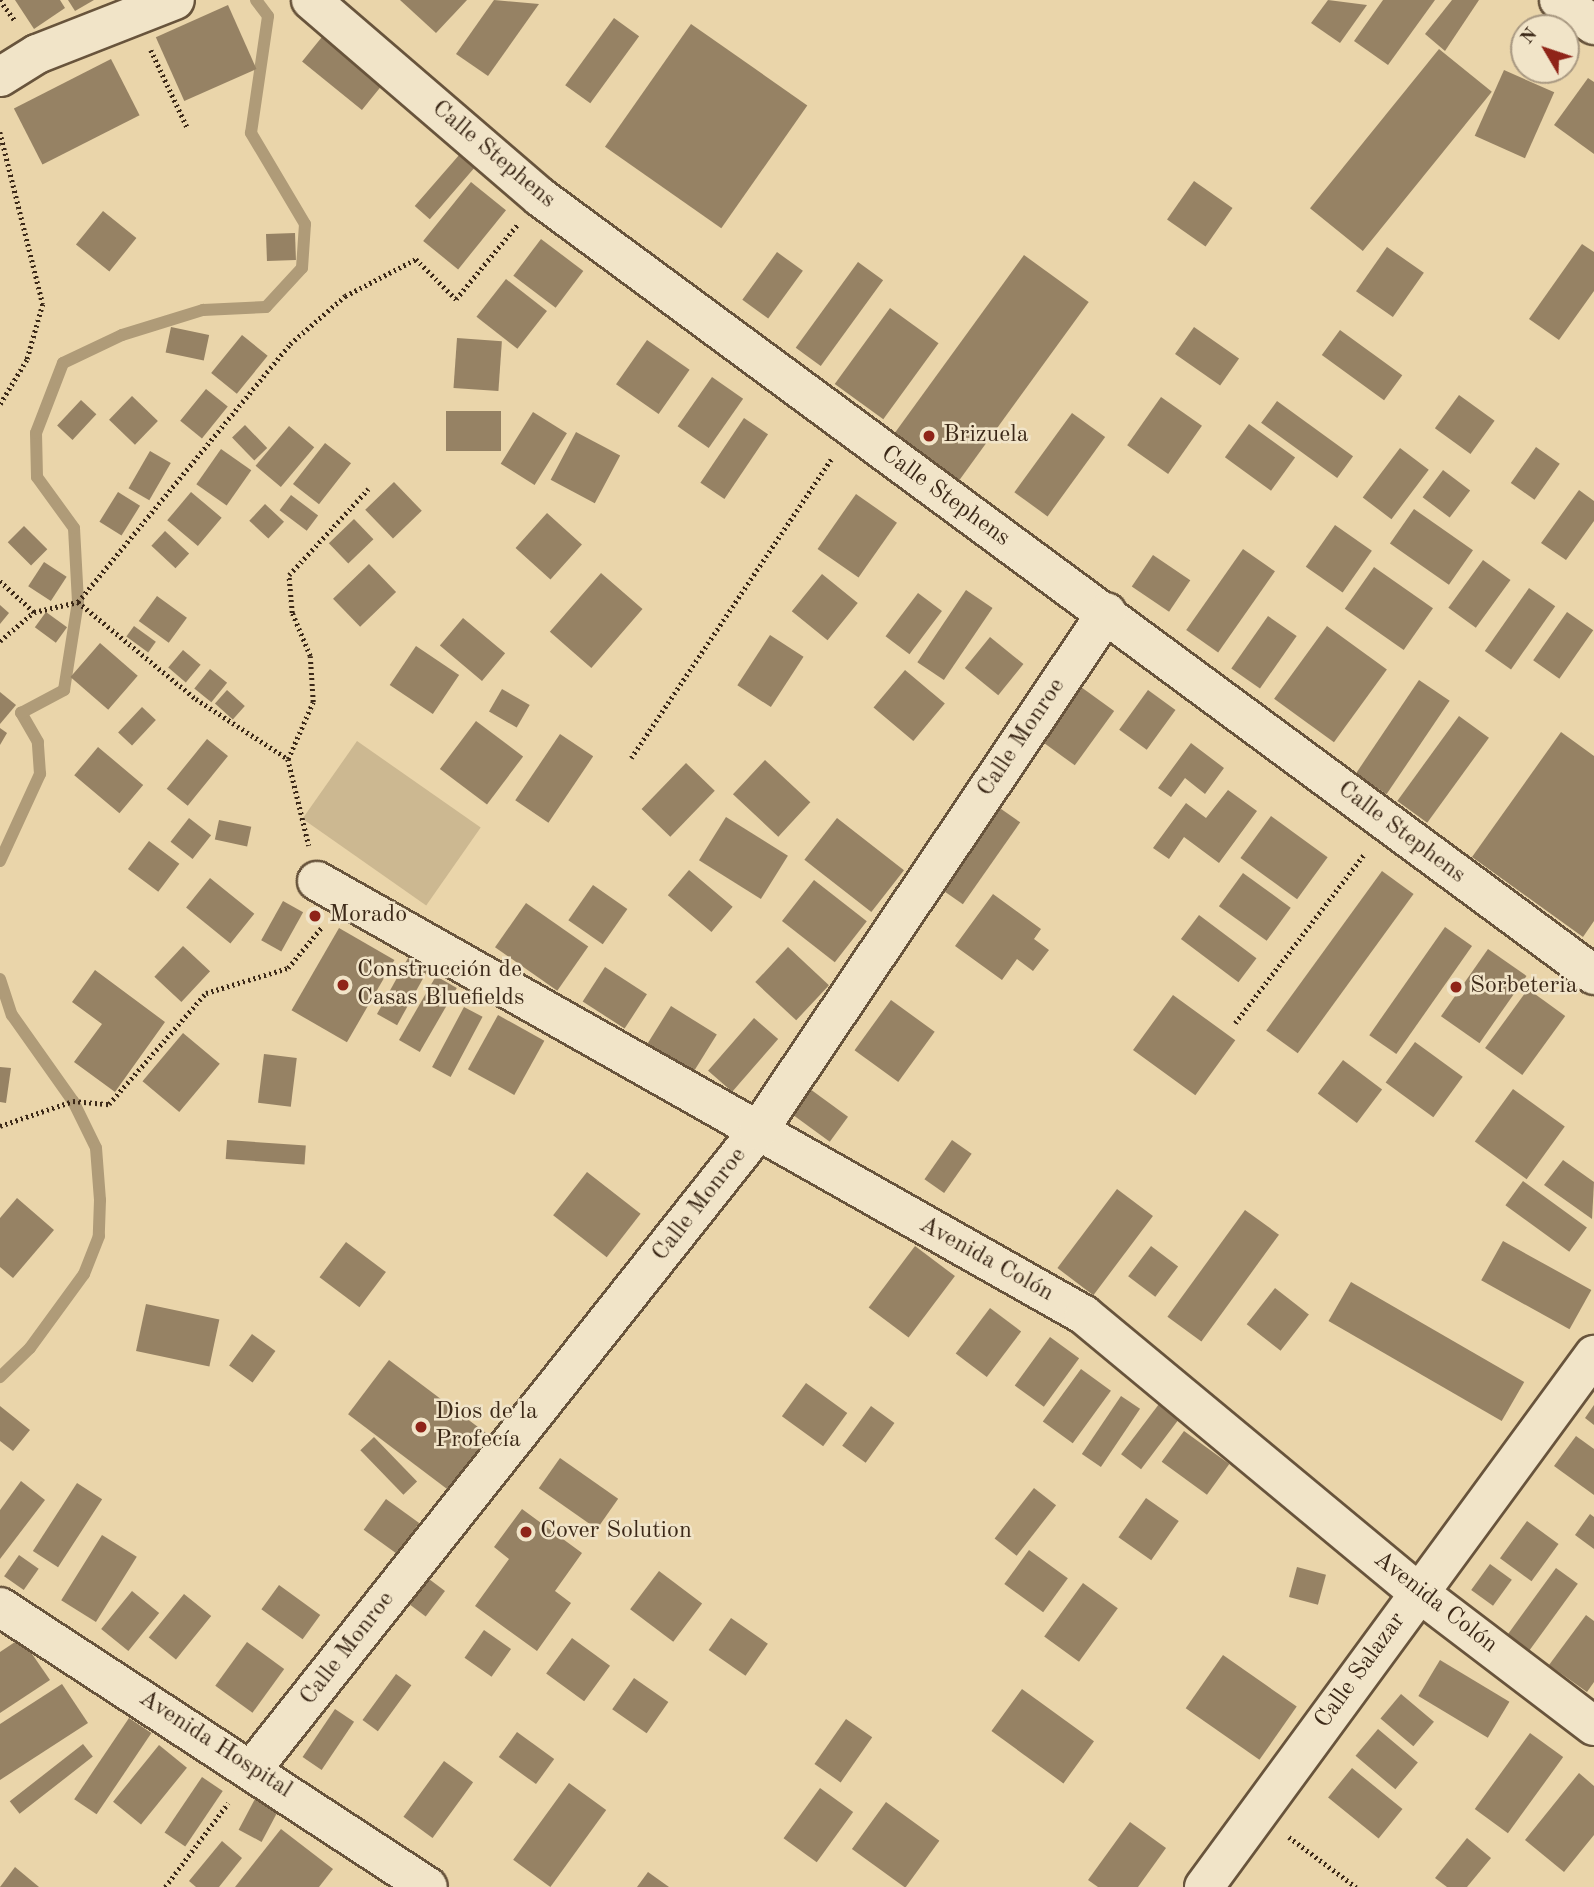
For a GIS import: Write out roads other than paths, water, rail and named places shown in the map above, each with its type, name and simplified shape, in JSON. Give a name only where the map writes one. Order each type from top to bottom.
[{"type":"street","points":[[0,77],[37,54],[174,0]]},
{"type":"street","name":"Calle Stephens","points":[[311,0],[540,197],[851,429],[1107,612],[1594,975]]},
{"type":"street","points":[[1559,0],[1594,25]]},
{"type":"street","name":"Calle Monroe","points":[[253,1768],[758,1131],[1107,612]]},
{"type":"street","name":"Avenida Colón","points":[[332,889],[1084,1315],[1418,1592],[1594,1726]]},
{"type":"street","name":"Calle Salazar","points":[[1204,1887],[1594,1355]]},
{"type":"street","name":"Avenida Hospital","points":[[0,1607],[253,1768],[428,1887]]},
{"type":"waterway","points":[[0,861],[40,774],[38,742],[21,713],[64,690],[78,602],[74,528],[37,477],[36,433],[63,363],[122,335],[203,310],[266,307],[302,268],[305,224],[251,133],[268,16],[256,0]]},
{"type":"waterway","points":[[0,979],[12,1015],[73,1101],[96,1148],[100,1200],[99,1236],[84,1274],[30,1348],[0,1377]]},
{"type":"place","name":"Brizuela","points":[[929,436]]},
{"type":"place","name":"Morado","points":[[315,916]]},
{"type":"place","name":"Construcción de Casas Bluefields","points":[[343,985]]},
{"type":"place","name":"Sorbeteria","points":[[1456,987]]},
{"type":"place","name":"Dios de la Profecía","points":[[421,1427]]},
{"type":"place","name":"Cover Solution","points":[[526,1532]]}]
